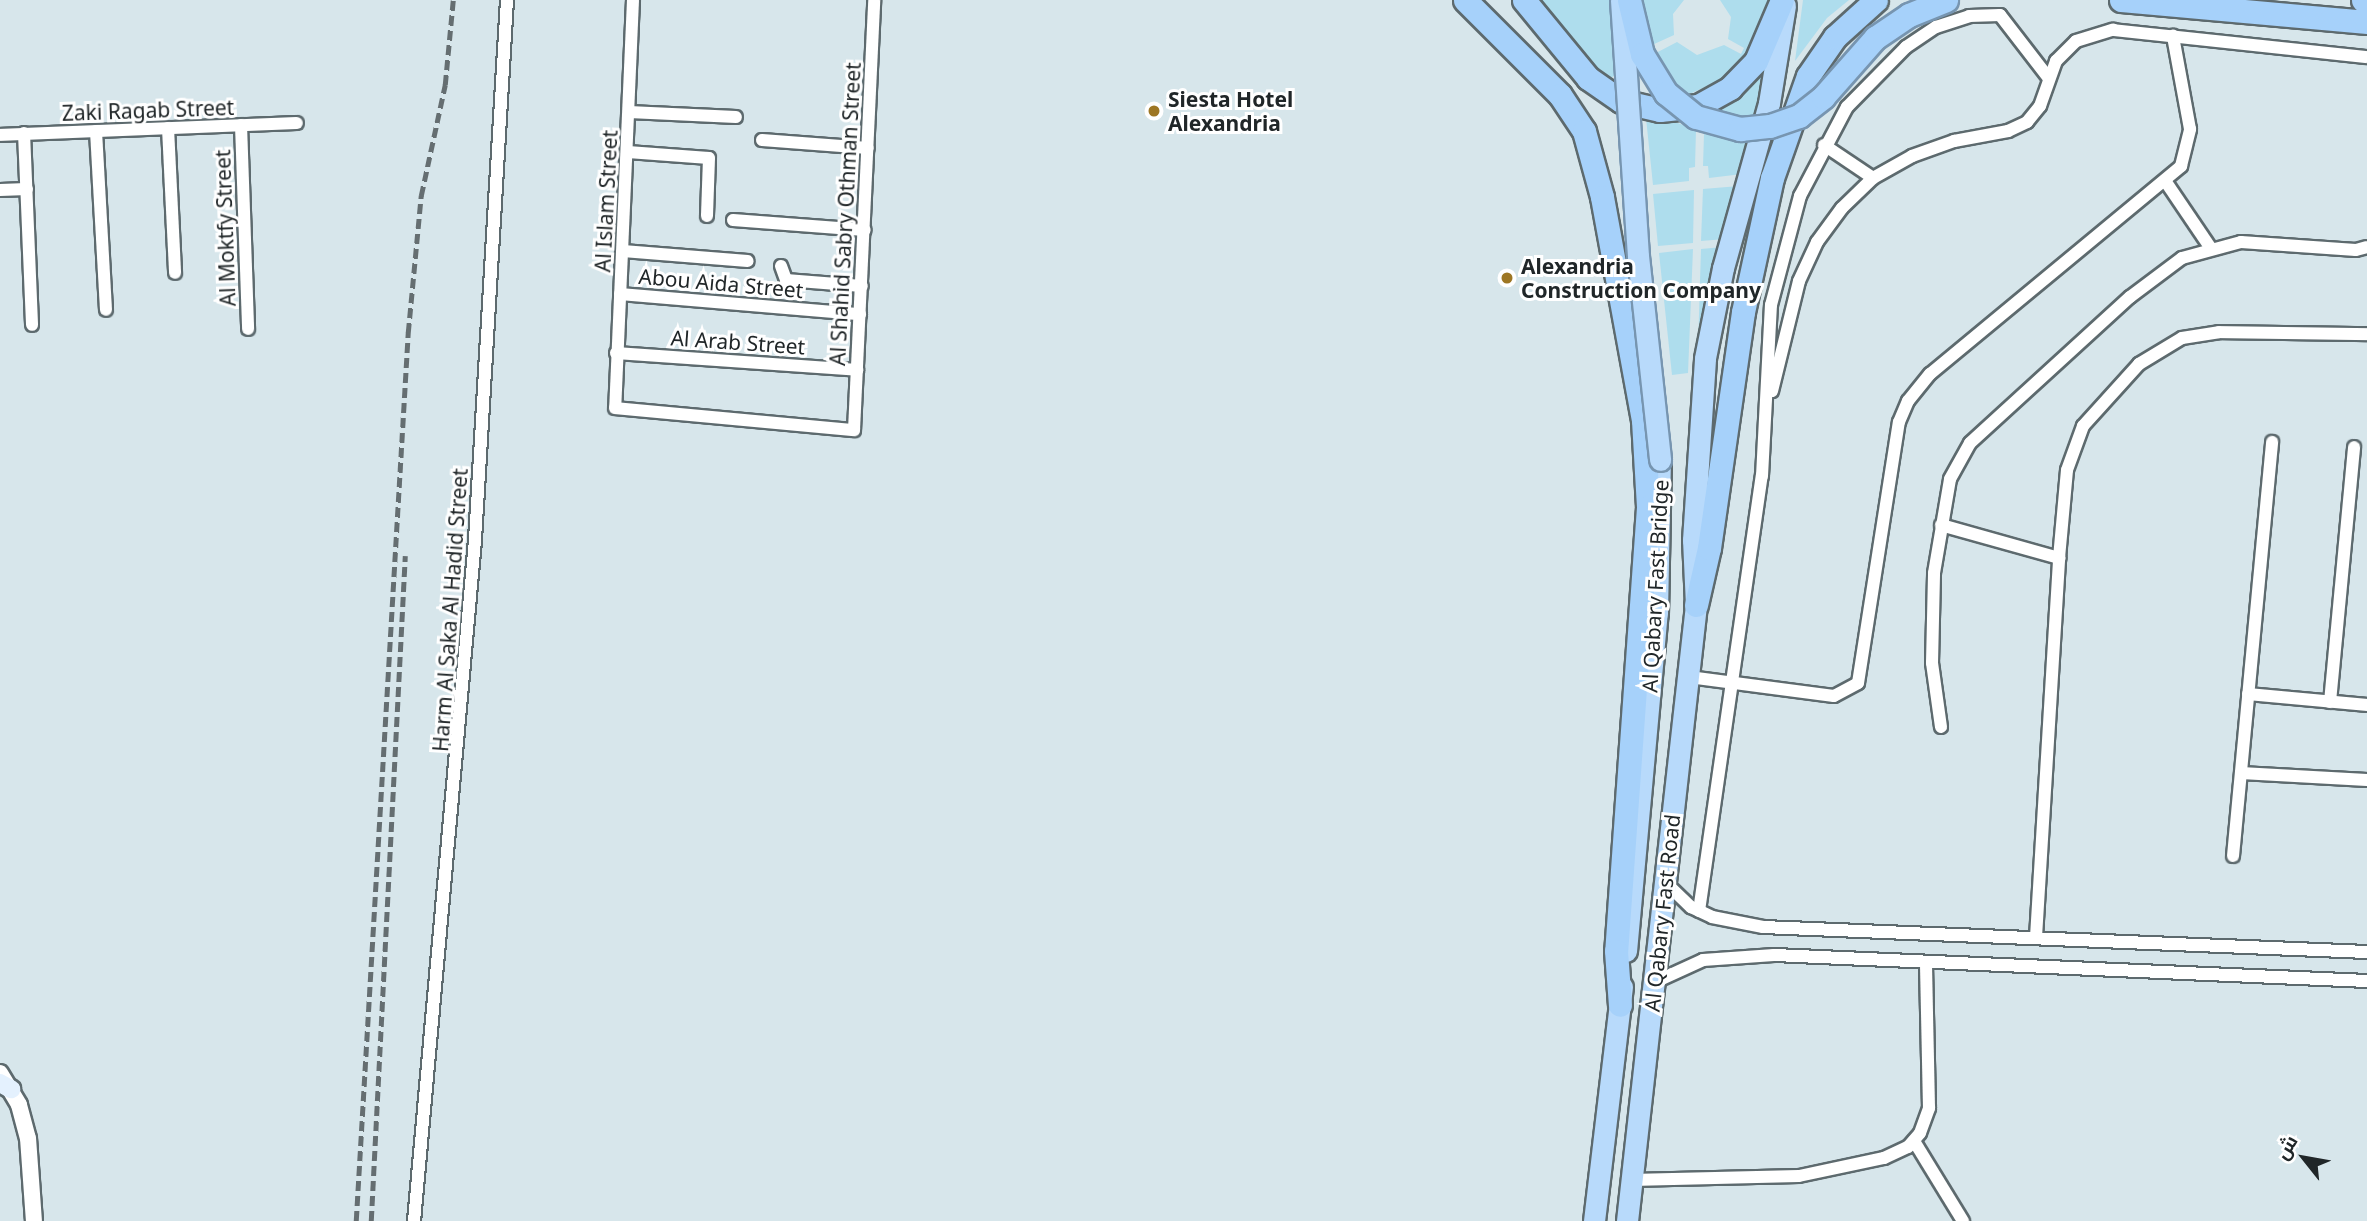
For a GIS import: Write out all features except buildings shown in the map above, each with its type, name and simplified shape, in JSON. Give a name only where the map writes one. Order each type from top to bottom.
[{"type":"highway","points":[[1465,0],[1560,95],[1584,131],[1602,197],[1641,406],[1648,507],[1616,951],[1620,1005]]},
{"type":"highway","points":[[1524,0],[1588,78],[1621,101],[1660,110],[1698,106],[1744,75],[1764,44],[1784,0]]},
{"type":"highway","name":"Al Qabary Fast Bridge","points":[[1620,0],[1662,516],[1657,613],[1620,1005]]},
{"type":"highway","points":[[1629,0],[1642,54],[1665,93],[1696,117],[1740,129],[1770,126],[1805,111],[1875,38],[1909,15],[1946,0]]},
{"type":"highway","name":"Al Qabary Fast Bridge","points":[[1696,606],[1693,540],[1699,428],[1715,305],[1769,103],[1784,0]]},
{"type":"highway","points":[[1696,606],[1709,548],[1743,312],[1772,178],[1808,76],[1835,37],[1876,0]]},
{"type":"highway","points":[[2120,0],[2367,22]]},
{"type":"highway","name":"Al Qabary Fast Road","points":[[1627,1221],[1696,606]]},
{"type":"highway","name":"Al Qabary Fast Road","points":[[1594,1221],[1620,1005]]},
{"type":"street","name":"Harm Al Saka Al Hadid Street","points":[[414,1221],[475,540],[507,0]]},
{"type":"street","name":"Al Islam Street","points":[[633,0],[628,152],[612,403],[620,412],[854,430]]},
{"type":"street","name":"Al Shahid Sabry Othman Street","points":[[854,430],[874,0]]},
{"type":"street","points":[[1699,911],[1762,476],[1769,324],[1775,277],[1800,196],[1824,145],[1847,107],[1876,74],[1920,36],[1952,20],[1987,13],[2000,15],[2048,77]]},
{"type":"street","points":[[1768,391],[1774,387],[1792,301],[1807,261],[1842,208],[1873,178],[1932,148],[2018,128],[2040,106],[2048,77],[2068,47],[2093,33],[2113,30],[2367,57]]},
{"type":"street","points":[[1689,677],[1834,696],[1854,688],[1863,671],[1899,422],[1908,401],[1930,374],[2166,182],[2180,166],[2190,138],[2173,36]]},
{"type":"street","points":[[629,111],[736,117]]},
{"type":"street","name":"Zaki Ragab Street","points":[[0,135],[297,123]]},
{"type":"street","name":"Al Moktfy Street","points":[[241,125],[248,329]]},
{"type":"street","points":[[168,128],[175,273]]},
{"type":"street","points":[[96,131],[106,310]]},
{"type":"street","points":[[24,133],[32,325]]},
{"type":"street","points":[[762,140],[868,148]]},
{"type":"street","points":[[1824,145],[1873,178]]},
{"type":"street","points":[[628,152],[709,158],[708,216]]},
{"type":"street","points":[[2166,182],[2210,247]]},
{"type":"street","points":[[0,190],[27,189]]},
{"type":"street","points":[[733,220],[864,230]]},
{"type":"street","points":[[1941,727],[1931,631],[1941,525],[1955,467],[1979,433],[2157,275],[2210,247],[2249,242],[2356,250],[2367,247]]},
{"type":"street","points":[[622,251],[748,261]]},
{"type":"street","points":[[781,266],[786,280],[862,286]]},
{"type":"street","name":"Abou Aida Street","points":[[620,294],[860,314]]},
{"type":"street","points":[[2036,937],[2059,558],[2067,470],[2076,440],[2102,400],[2148,356],[2170,342],[2206,332],[2367,334]]},
{"type":"street","name":"Al Arab Street","points":[[615,353],[857,370]]},
{"type":"street","points":[[2233,856],[2272,442]]},
{"type":"street","points":[[2330,702],[2354,447]]},
{"type":"street","points":[[1941,525],[2059,558]]},
{"type":"street","points":[[2248,694],[2367,705]]},
{"type":"street","points":[[2241,773],[2367,780]]},
{"type":"street","points":[[1666,883],[1699,911],[1763,927],[2367,952]]},
{"type":"street","points":[[1655,982],[1690,963],[1717,957],[1818,956],[2367,981]]},
{"type":"street","points":[[1631,1180],[1800,1176],[1892,1155],[1914,1140],[1928,1108],[1926,963]]},
{"type":"street","points":[[0,1073],[32,1158],[34,1221]]},
{"type":"street","points":[[1914,1140],[1963,1221]]},
{"type":"shaded area","points":[[1541,0],[1612,0],[1617,73],[1609,80],[1597,71]]},
{"type":"shaded area","points":[[1643,0],[1684,0],[1673,14],[1674,35],[1652,45]]},
{"type":"shaded area","points":[[1720,0],[1771,0],[1755,46],[1731,75],[1683,97],[1654,54],[1677,42],[1697,55],[1724,45],[1741,54],[1744,48],[1728,39],[1731,17]]},
{"type":"shaded area","points":[[1803,0],[1849,0],[1827,18],[1795,61]]},
{"type":"shaded area","points":[[1772,55],[1758,121],[1709,112]]},
{"type":"shaded area","points":[[1646,118],[1670,120],[1696,130],[1695,167],[1689,168],[1689,181],[1653,185]]},
{"type":"shaded area","points":[[1704,134],[1751,142],[1742,174],[1709,178],[1708,166],[1703,166]]},
{"type":"shaded area","points":[[1739,186],[1725,239],[1701,241],[1703,189]]},
{"type":"shaded area","points":[[1694,190],[1693,243],[1658,246],[1653,194]]},
{"type":"shaded area","points":[[1723,247],[1698,348],[1701,249]]},
{"type":"shaded area","points":[[1693,249],[1688,373],[1672,375],[1659,253]]},
{"type":"railway","points":[[356,1221],[408,333],[421,196],[445,85],[453,0]]},
{"type":"railway","points":[[371,1221],[405,556]]},
{"type":"place","name":"Siesta Hotel Alexandria","points":[[1154,111]]},
{"type":"place","name":"Alexandria Construction Company","points":[[1507,278]]}]
